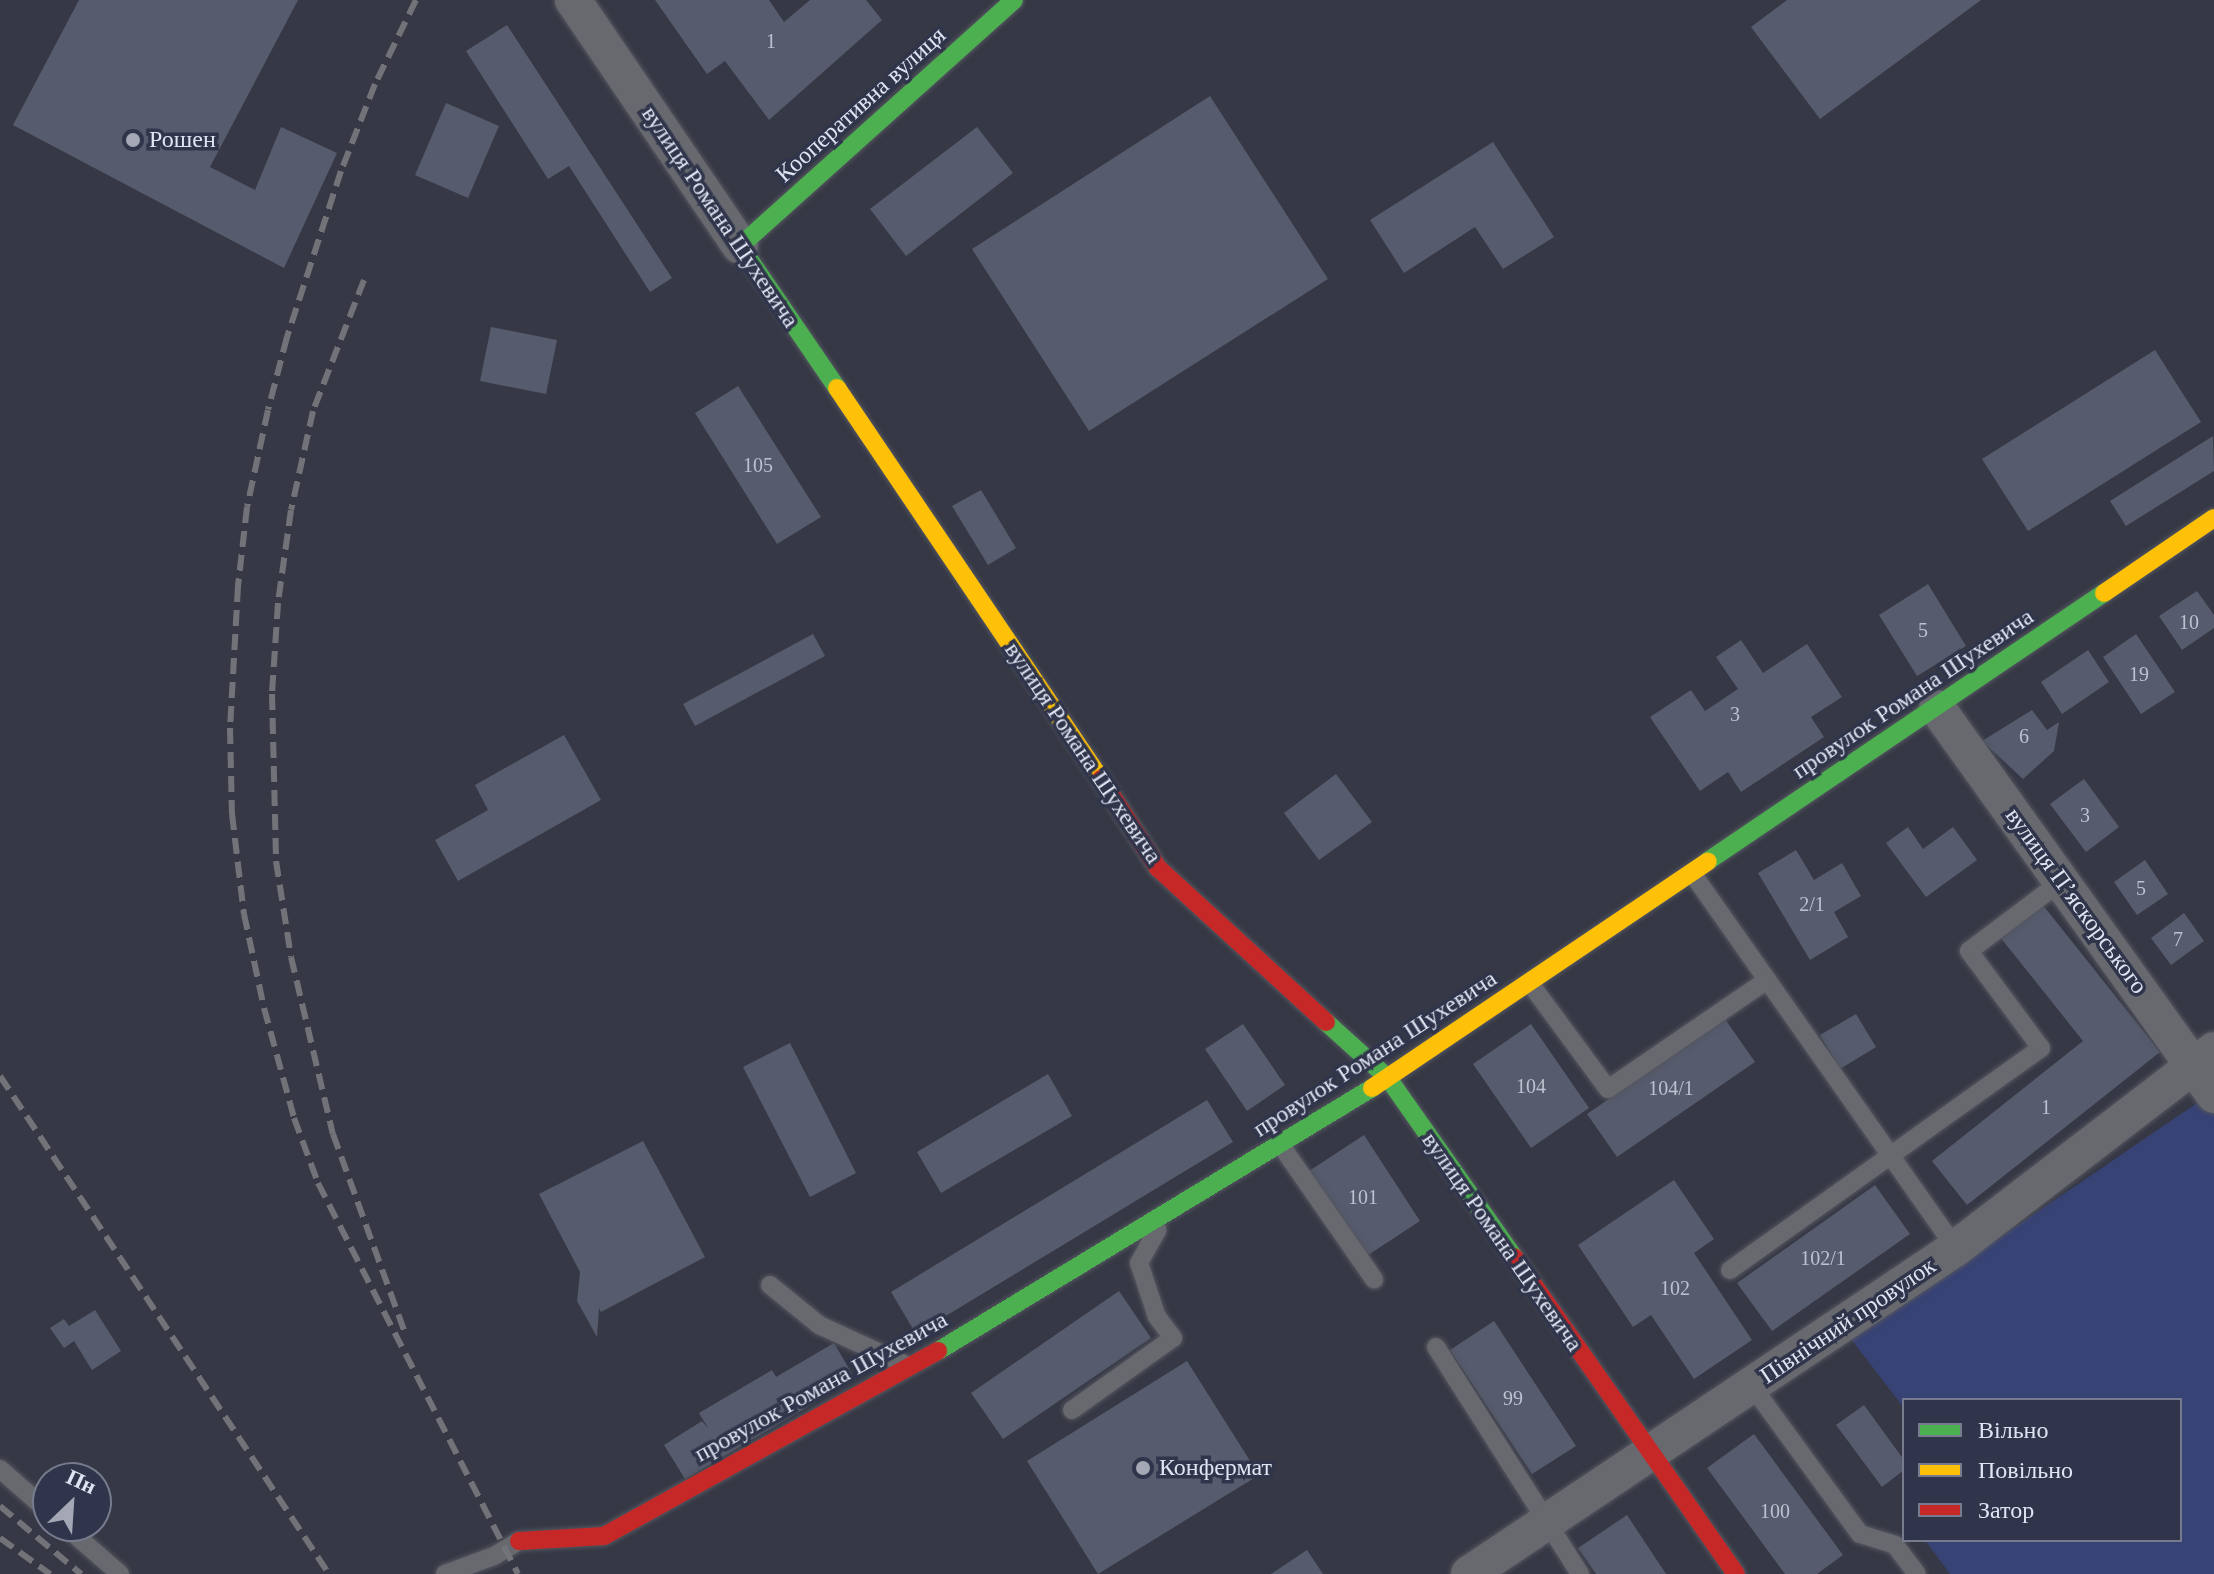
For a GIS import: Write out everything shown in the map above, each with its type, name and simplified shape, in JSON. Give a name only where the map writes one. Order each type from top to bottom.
[{"type":"street","name":"вулиця Романа Шухевича","points":[[573,0],[1091,762],[1158,868],[1388,1078],[1736,1574]]},
{"type":"street","name":"Кооперативна вулиця","points":[[740,246],[1014,0]]},
{"type":"street","name":"провулок Романа Шухевича","points":[[519,1541],[604,1536],[862,1390],[911,1367],[1388,1078],[2214,518]]},
{"type":"street","name":"вулиця Пʼяскорського","points":[[1937,708],[2063,880],[2204,1058],[2214,1095]]},
{"type":"street","name":"Північний провулок","points":[[1469,1574],[1956,1248],[2204,1058]]},
{"type":"lane","points":[[1692,873],[1956,1248]]},
{"type":"lane","points":[[1730,1270],[2041,1048],[1969,951],[2063,880]]},
{"type":"lane","points":[[1529,982],[1608,1089],[1767,980]]},
{"type":"lane","points":[[1280,1144],[1374,1279]]},
{"type":"lane","points":[[1072,1410],[1173,1338],[1157,1317],[1139,1263],[1168,1210]]},
{"type":"lane","points":[[770,1285],[819,1325],[911,1367]]},
{"type":"lane","points":[[1436,1347],[1580,1574]]},
{"type":"lane","points":[[1752,1386],[1860,1534],[1895,1545],[1917,1574]]},
{"type":"lane","points":[[0,1469],[32,1497]]},
{"type":"lane","points":[[445,1574],[494,1556],[519,1541]]},
{"type":"lane","points":[[83,1542],[120,1574]]},
{"type":"shaded area","points":[[2203,1099],[2214,1115],[2214,1574],[1950,1574],[1926,1542],[2182,1542],[2182,1398],[1902,1398],[1902,1405],[1851,1339]]},
{"type":"building","name":"Рошен","points":[[79,0],[298,0],[210,167],[255,190],[281,127],[337,153],[284,268],[13,125]]},
{"type":"building","points":[[655,0],[769,0],[784,22],[810,0],[866,0],[882,20],[769,120],[725,61],[707,74]]},
{"type":"building","points":[[1787,0],[1981,0],[1820,119],[1751,27]]},
{"type":"building","points":[[507,25],[672,278],[650,292],[569,166],[548,179],[466,51]]},
{"type":"building","points":[[1210,96],[1328,279],[1089,431],[972,249]]},
{"type":"building","points":[[446,103],[499,126],[468,198],[415,175]]},
{"type":"building","points":[[977,127],[1013,173],[906,256],[870,209]]},
{"type":"building","points":[[1493,142],[1554,237],[1503,269],[1475,227],[1404,273],[1370,220]]},
{"type":"building","points":[[491,327],[557,340],[546,394],[480,381]]},
{"type":"building","points":[[2155,350],[2201,422],[2028,531],[1982,459]]},
{"type":"building","points":[[738,386],[821,517],[777,544],[695,413]]},
{"type":"building","points":[[2213,436],[2214,471],[2126,526],[2110,501]]},
{"type":"building","points":[[981,490],[1016,548],[988,565],[952,506]]},
{"type":"building","points":[[1928,584],[1966,646],[1917,676],[1879,615]]},
{"type":"building","points":[[2197,591],[2214,615],[2214,628],[2182,650],[2159,616]]},
{"type":"building","points":[[813,634],[825,656],[695,726],[683,704]]},
{"type":"building","points":[[2136,634],[2175,692],[2141,714],[2103,657]]},
{"type":"building","points":[[1741,640],[1763,673],[1807,644],[1842,697],[1811,717],[1824,737],[1741,792],[1728,772],[1700,791],[1650,717],[1691,690],[1705,711],[1738,689],[1716,657]]},
{"type":"building","points":[[2088,650],[2109,682],[2062,714],[2041,682]]},
{"type":"building","points":[[2032,710],[2047,730],[2059,722],[2054,751],[2023,779],[1982,741]]},
{"type":"building","points":[[564,735],[601,800],[458,881],[435,840],[488,810],[475,785]]},
{"type":"building","points":[[1336,774],[1372,822],[1319,860],[1284,813]]},
{"type":"building","points":[[2084,779],[2119,827],[2086,852],[2050,804]]},
{"type":"building","points":[[1908,827],[1923,849],[1953,827],[1977,860],[1926,897],[1886,843]]},
{"type":"building","points":[[1796,850],[1814,880],[1842,863],[1861,896],[1834,912],[1848,937],[1810,960],[1758,873]]},
{"type":"building","points":[[2145,860],[2168,894],[2137,915],[2114,882]]},
{"type":"building","points":[[2042,904],[2160,1052],[1967,1205],[1932,1161],[2083,1041],[2000,937]]},
{"type":"building","points":[[2184,913],[2204,941],[2171,965],[2151,938]]},
{"type":"building","points":[[1856,1014],[1876,1047],[1840,1069],[1820,1035]]},
{"type":"building","points":[[1725,1019],[1755,1062],[1617,1157],[1587,1114]]},
{"type":"building","points":[[1243,1024],[1285,1085],[1247,1111],[1205,1049]]},
{"type":"building","points":[[1531,1024],[1589,1108],[1531,1148],[1473,1064]]},
{"type":"building","points":[[790,1043],[856,1173],[810,1197],[743,1067]]},
{"type":"building","points":[[1048,1074],[1072,1116],[941,1193],[917,1152]]},
{"type":"building","points":[[1207,1100],[1233,1142],[916,1334],[891,1292]]},
{"type":"building","points":[[1364,1135],[1420,1221],[1362,1259],[1306,1173]]},
{"type":"building","points":[[643,1141],[705,1257],[601,1312],[599,1308],[597,1337],[577,1301],[580,1272],[539,1194]]},
{"type":"building","points":[[1674,1180],[1714,1239],[1694,1253],[1752,1340],[1694,1379],[1651,1315],[1633,1327],[1578,1245]]},
{"type":"building","points":[[1875,1185],[1910,1234],[1772,1331],[1737,1283]]},
{"type":"building","points":[[1119,1291],[1151,1338],[1003,1439],[971,1393]]},
{"type":"building","points":[[95,1310],[121,1351],[92,1370],[74,1341],[64,1348],[50,1328],[64,1319],[69,1326]]},
{"type":"building","points":[[1494,1321],[1576,1446],[1532,1474],[1450,1350]]},
{"type":"building","points":[[834,1343],[855,1379],[685,1479],[664,1445],[702,1421],[708,1428],[699,1413],[772,1370],[776,1377]]},
{"type":"building","name":"Конфермат","points":[[1187,1361],[1259,1475],[1098,1574],[1027,1461]]},
{"type":"building","points":[[1864,1405],[1902,1457],[1902,1472],[1882,1487],[1836,1425]]},
{"type":"building","points":[[1754,1434],[1843,1555],[1817,1574],[1785,1574],[1707,1468]]},
{"type":"building","points":[[1627,1515],[1666,1574],[1596,1574],[1578,1548]]},
{"type":"building","points":[[1307,1550],[1323,1574],[1271,1574]]},
{"type":"railway","points":[[416,0],[375,84],[341,171],[287,337],[268,410],[247,507],[238,586],[230,728],[232,814],[244,914],[264,1008],[294,1118],[318,1183],[518,1574]]},
{"type":"railway","points":[[364,280],[313,411],[291,510],[278,603],[272,694],[276,861],[291,957],[333,1134],[406,1336]]},
{"type":"railway","points":[[0,1076],[329,1574]]},
{"type":"railway","points":[[0,1506],[81,1574]]},
{"type":"railway","points":[[0,1538],[50,1574]]},
{"type":"traffic: fast","points":[[837,388],[740,246],[1014,0]]},
{"type":"traffic: fast","points":[[1708,861],[2104,593]]},
{"type":"traffic: fast","points":[[1326,1022],[1388,1078],[1514,1257]]},
{"type":"traffic: fast","points":[[938,1351],[1372,1088]]},
{"type":"traffic: slow","points":[[837,388],[1101,779]]},
{"type":"traffic: slow","points":[[2104,593],[2214,518]]},
{"type":"traffic: slow","points":[[1372,1088],[1708,861]]},
{"type":"traffic: jam","points":[[1101,779],[1158,868],[1326,1022]]},
{"type":"traffic: jam","points":[[1514,1257],[1736,1574]]},
{"type":"traffic: jam","points":[[519,1541],[604,1536],[938,1351]]},
{"type":"place","name":"Рошен","points":[[133,140]]},
{"type":"place","name":"Конфермат","points":[[1143,1468]]}]
